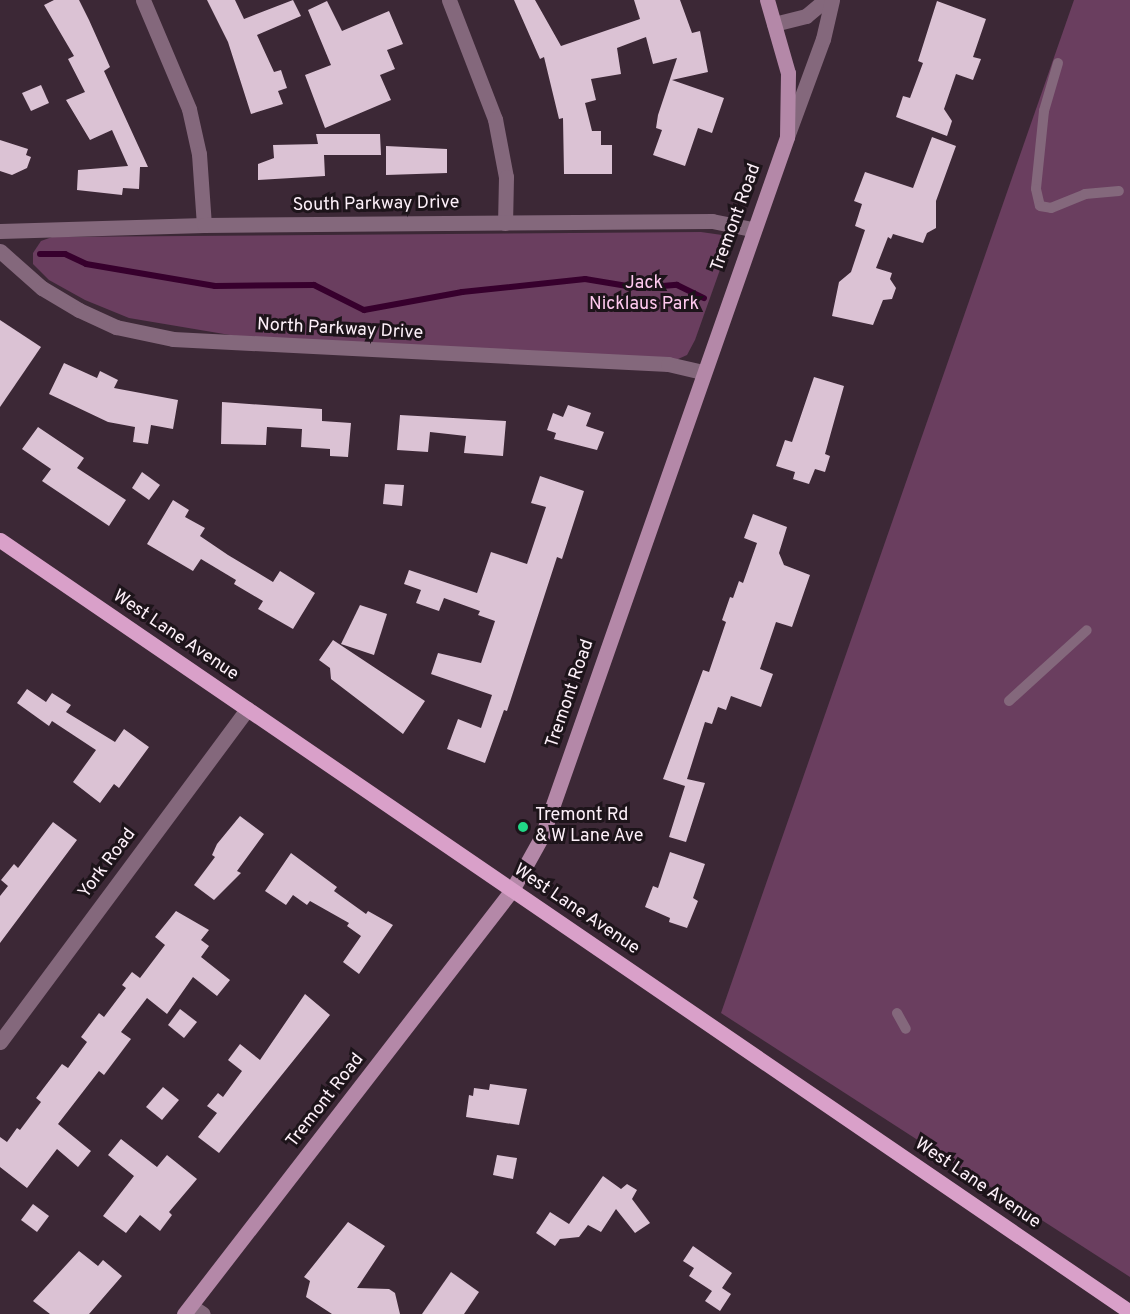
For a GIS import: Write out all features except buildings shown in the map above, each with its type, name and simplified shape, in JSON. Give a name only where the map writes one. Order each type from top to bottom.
[{"type":"main road","name":"West Lane Avenue","points":[[0,540],[1130,1312]]},
{"type":"street","points":[[143,0],[189,109],[199,154],[204,225]]},
{"type":"street","points":[[450,0],[495,118],[506,177],[505,223]]},
{"type":"street","points":[[767,0],[788,73],[786,137]]},
{"type":"street","points":[[774,24],[806,16],[825,0]]},
{"type":"street","name":"Tremont Road","points":[[193,1311],[512,890],[542,836],[752,229],[823,39],[832,0]]},
{"type":"street","name":"South Parkway Drive","points":[[0,231],[204,225],[712,221],[752,229]]},
{"type":"street","name":"North Parkway Drive","points":[[0,251],[42,288],[79,310],[116,327],[173,339],[668,364],[703,372]]},
{"type":"street","name":"York Road","points":[[0,1042],[247,709]]},
{"type":"lane","points":[[1058,63],[1044,111],[1036,189],[1040,206],[1051,208],[1085,194],[1119,191]]},
{"type":"lane","points":[[1009,701],[1087,630]]},
{"type":"lane","points":[[897,1013],[906,1029]]},
{"type":"green space","points":[[1074,0],[1130,0],[1130,1277],[721,1013]]},
{"type":"green space","name":"Jack Nicklaus Park","points":[[701,232],[722,235],[727,250],[695,340],[687,355],[676,360],[236,336],[129,318],[85,300],[49,280],[33,264],[33,253],[41,241],[52,237]]},
{"type":"waterway","points":[[40,254],[65,254],[86,264],[215,286],[314,285],[364,310],[462,292],[585,279],[639,288],[677,285],[704,298]]},
{"type":"place","name":"Tremont Rd & W Lane Ave","points":[[523,827]]}]
